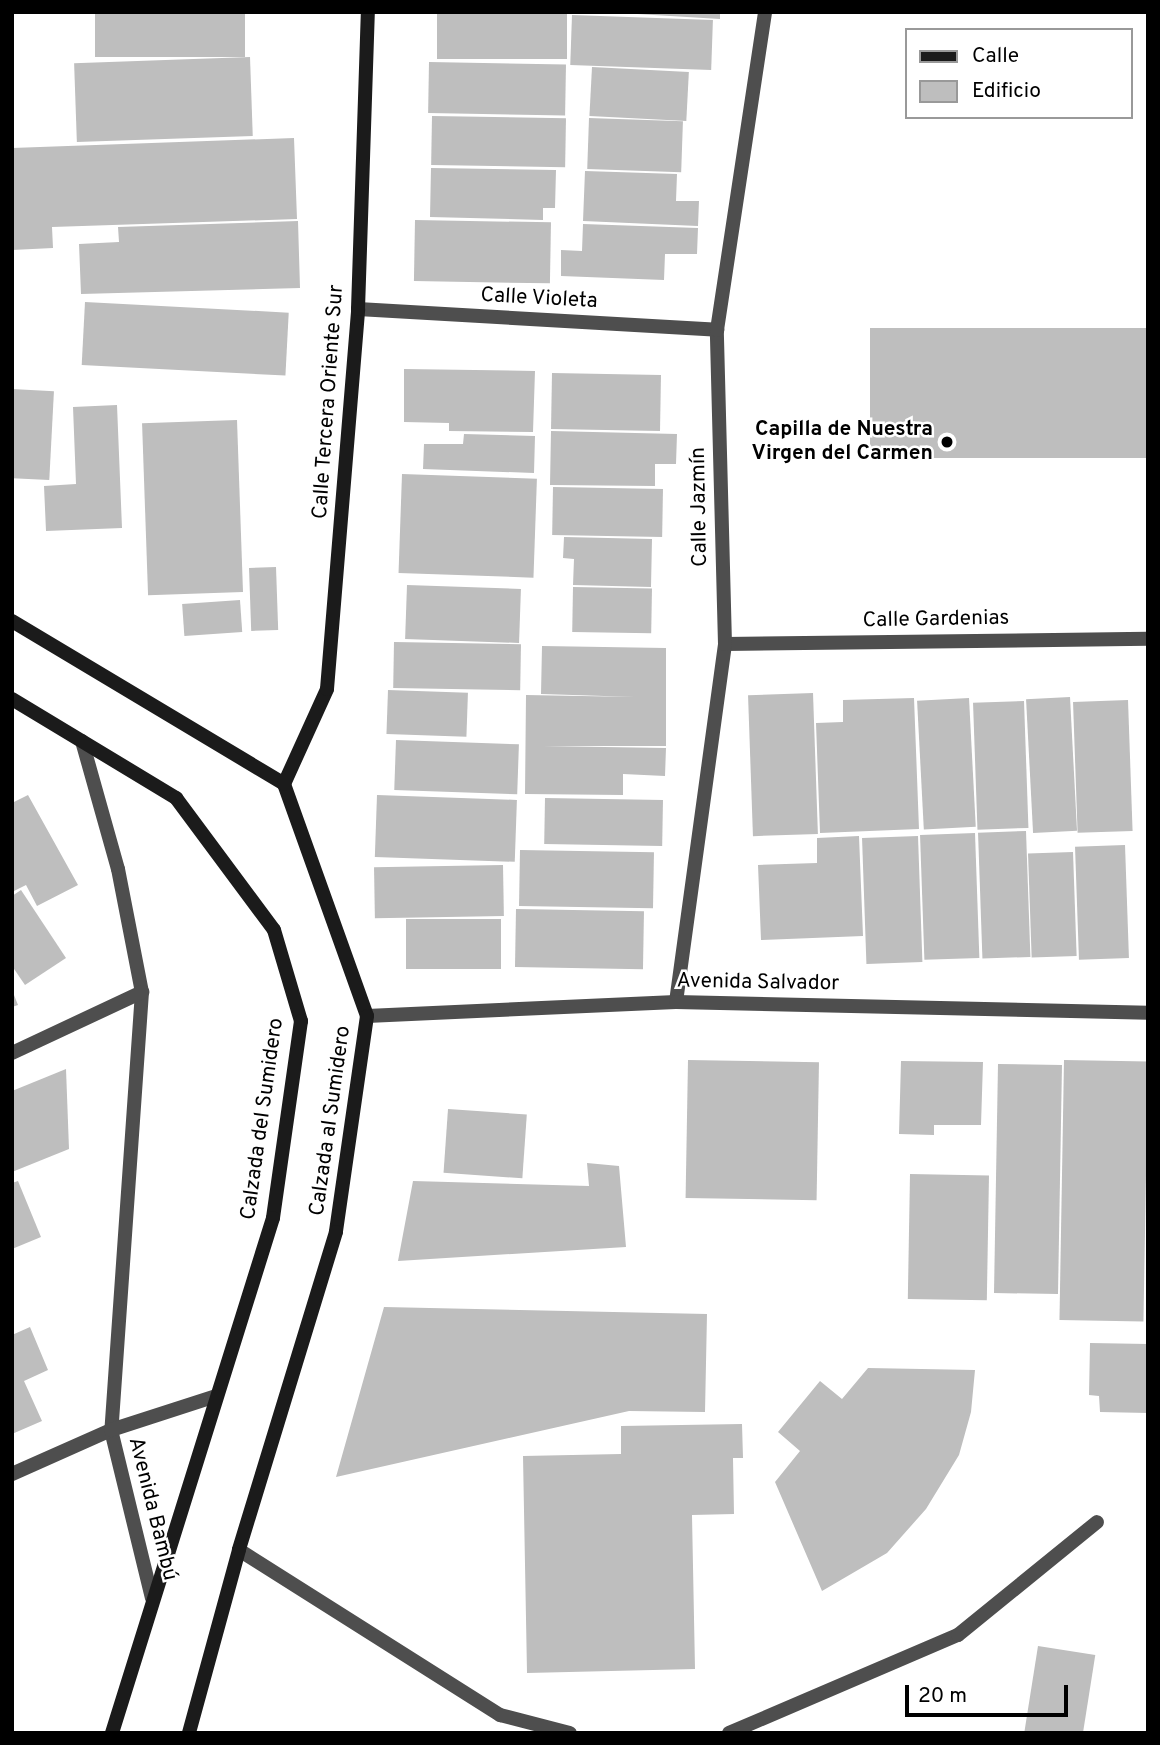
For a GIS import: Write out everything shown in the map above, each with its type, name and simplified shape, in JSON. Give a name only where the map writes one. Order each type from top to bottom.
[{"type":"main road","name":"Calle Tercera Oriente Sur","points":[[284,784],[327,689],[358,309],[368,12]]},
{"type":"main road","points":[[12,621],[284,784]]},
{"type":"main road","name":"Calzada del Sumidero","points":[[12,699],[176,798],[274,930],[302,1021],[273,1218],[152,1598],[112,1733]]},
{"type":"main road","name":"Calzada al Sumidero","points":[[189,1733],[239,1550],[336,1233],[367,1016],[284,784]]},
{"type":"street","name":"Calle Jazmín","points":[[676,1002],[725,644],[717,330],[765,12]]},
{"type":"street","name":"Calle Violeta","points":[[358,309],[717,330]]},
{"type":"street","name":"Calle Gardenias","points":[[725,644],[1148,639]]},
{"type":"street","name":"Avenida Bambú","points":[[82,741],[118,869],[142,992],[111,1430],[152,1598]]},
{"type":"street","points":[[12,1053],[142,992]]},
{"type":"street","name":"Avenida Salvador","points":[[367,1016],[676,1002],[1148,1013]]},
{"type":"street","points":[[12,1474],[111,1430],[216,1396]]},
{"type":"street","points":[[729,1733],[958,1635],[1097,1522]]},
{"type":"street","points":[[239,1550],[500,1715],[570,1733]]},
{"type":"building","points":[[95,12],[245,12],[245,57],[95,57]]},
{"type":"building","points":[[437,12],[567,12],[567,59],[437,59]]},
{"type":"building","points":[[604,12],[720,12],[720,19]]},
{"type":"building","points":[[572,15],[713,20],[711,70],[570,65]]},
{"type":"building","points":[[250,57],[253,136],[77,142],[74,63]]},
{"type":"building","points":[[429,62],[566,64],[565,115],[428,113]]},
{"type":"building","points":[[592,67],[689,72],[686,121],[589,116]]},
{"type":"building","points":[[432,116],[566,118],[565,167],[431,165]]},
{"type":"building","points":[[589,118],[683,121],[681,172],[587,169]]},
{"type":"building","points":[[294,138],[297,219],[52,227],[53,248],[12,250],[12,148]]},
{"type":"building","points":[[431,168],[556,170],[555,208],[543,208],[543,220],[430,217]]},
{"type":"building","points":[[585,171],[677,174],[676,201],[699,201],[698,226],[583,221]]},
{"type":"building","points":[[415,220],[551,222],[550,283],[414,281]]},
{"type":"building","points":[[298,221],[300,288],[81,294],[79,244],[119,242],[118,227]]},
{"type":"building","points":[[583,224],[698,228],[697,254],[665,254],[664,280],[561,276],[561,250],[582,251]]},
{"type":"building","points":[[85,302],[289,313],[285,376],[82,365]]},
{"type":"building","points":[[870,328],[1148,328],[1148,458],[870,458]]},
{"type":"building","points":[[404,369],[535,371],[533,432],[449,431],[449,423],[404,422]]},
{"type":"building","points":[[552,373],[661,375],[660,431],[551,429]]},
{"type":"building","points":[[12,389],[54,391],[49,480],[12,478]]},
{"type":"building","points":[[117,405],[122,528],[46,531],[44,486],[76,484],[73,407]]},
{"type":"building","points":[[237,420],[243,592],[148,595],[142,423]]},
{"type":"building","points":[[551,431],[677,434],[676,464],[655,464],[655,486],[550,485]]},
{"type":"building","points":[[464,434],[535,436],[534,473],[423,469],[424,444],[463,444]]},
{"type":"building","points":[[402,474],[537,479],[533,578],[399,573]]},
{"type":"building","points":[[553,487],[663,489],[662,537],[552,535]]},
{"type":"building","points":[[564,537],[652,539],[651,587],[573,585],[574,559],[563,558]]},
{"type":"building","points":[[276,567],[278,630],[251,631],[249,568]]},
{"type":"building","points":[[407,585],[521,589],[519,643],[405,639]]},
{"type":"building","points":[[573,587],[652,588],[651,633],[572,632]]},
{"type":"building","points":[[240,600],[242,632],[184,636],[182,604]]},
{"type":"building","points":[[394,642],[521,644],[520,690],[393,688]]},
{"type":"building","points":[[542,646],[666,648],[666,746],[543,746],[666,748],[665,776],[623,774],[623,795],[525,794],[526,695],[636,697],[541,694]]},
{"type":"building","points":[[388,690],[468,693],[466,737],[386,734]]},
{"type":"building","points":[[813,693],[818,834],[753,836],[748,695]]},
{"type":"building","points":[[1070,697],[1077,831],[1033,833],[1026,699]]},
{"type":"building","points":[[914,698],[919,829],[820,833],[816,723],[843,722],[843,700]]},
{"type":"building","points":[[969,698],[976,827],[924,830],[917,701]]},
{"type":"building","points":[[1128,700],[1133,831],[1078,833],[1073,702]]},
{"type":"building","points":[[1024,701],[1028,828],[977,830],[973,703]]},
{"type":"building","points":[[396,740],[519,744],[517,794],[394,790]]},
{"type":"building","points":[[28,795],[78,885],[37,906],[26,885],[12,892],[12,803]]},
{"type":"building","points":[[377,795],[517,800],[515,862],[375,857]]},
{"type":"building","points":[[545,798],[663,800],[662,846],[544,844]]},
{"type":"building","points":[[1026,831],[1030,957],[982,959],[978,833]]},
{"type":"building","points":[[975,833],[979,958],[924,960],[920,835]]},
{"type":"building","points":[[859,836],[863,936],[761,940],[758,865],[817,863],[817,838]]},
{"type":"building","points":[[918,836],[922,962],[866,964],[862,838]]},
{"type":"building","points":[[1125,845],[1129,958],[1079,960],[1075,847]]},
{"type":"building","points":[[520,850],[654,852],[653,908],[519,906]]},
{"type":"building","points":[[1073,852],[1077,956],[1032,958],[1028,854]]},
{"type":"building","points":[[503,865],[504,916],[375,918],[374,867]]},
{"type":"building","points":[[21,890],[66,958],[25,985],[12,966],[12,896]]},
{"type":"building","points":[[516,909],[644,911],[643,969],[515,967]]},
{"type":"building","points":[[406,919],[501,919],[501,969],[406,969]]},
{"type":"building","points":[[12,990],[18,1005],[12,1007]]},
{"type":"building","points":[[688,1060],[819,1062],[817,1200],[686,1198]]},
{"type":"building","points":[[1064,1060],[1148,1061],[1143,1321],[1059,1320]]},
{"type":"building","points":[[901,1061],[983,1062],[981,1125],[934,1125],[934,1135],[899,1134]]},
{"type":"building","points":[[998,1064],[1062,1065],[1058,1294],[994,1293]]},
{"type":"building","points":[[66,1069],[69,1149],[12,1172],[12,1091]]},
{"type":"building","points":[[448,1109],[527,1115],[522,1178],[444,1173]]},
{"type":"building","points":[[587,1163],[619,1166],[626,1247],[398,1261],[413,1181],[589,1186]]},
{"type":"building","points":[[910,1174],[989,1175],[987,1300],[908,1299]]},
{"type":"building","points":[[18,1181],[41,1237],[12,1249],[12,1183]]},
{"type":"building","points":[[384,1307],[707,1314],[705,1412],[629,1411],[336,1477]]},
{"type":"building","points":[[30,1327],[48,1370],[24,1381],[42,1421],[12,1434],[12,1335]]},
{"type":"building","points":[[1090,1343],[1148,1344],[1148,1413],[1100,1412],[1099,1396],[1089,1395]]},
{"type":"building","points":[[868,1368],[975,1370],[971,1412],[959,1455],[926,1509],[887,1553],[822,1591],[775,1482],[800,1451],[778,1432],[820,1381],[842,1399]]},
{"type":"building","points":[[742,1424],[743,1458],[733,1458],[734,1514],[692,1515],[695,1669],[527,1673],[523,1456],[621,1454],[621,1426]]},
{"type":"building","points":[[1038,1646],[1095,1655],[1083,1733],[1024,1733]]},
{"type":"place","name":"Capilla de Nuestra Virgen del Carmen","points":[[947,442]]}]
